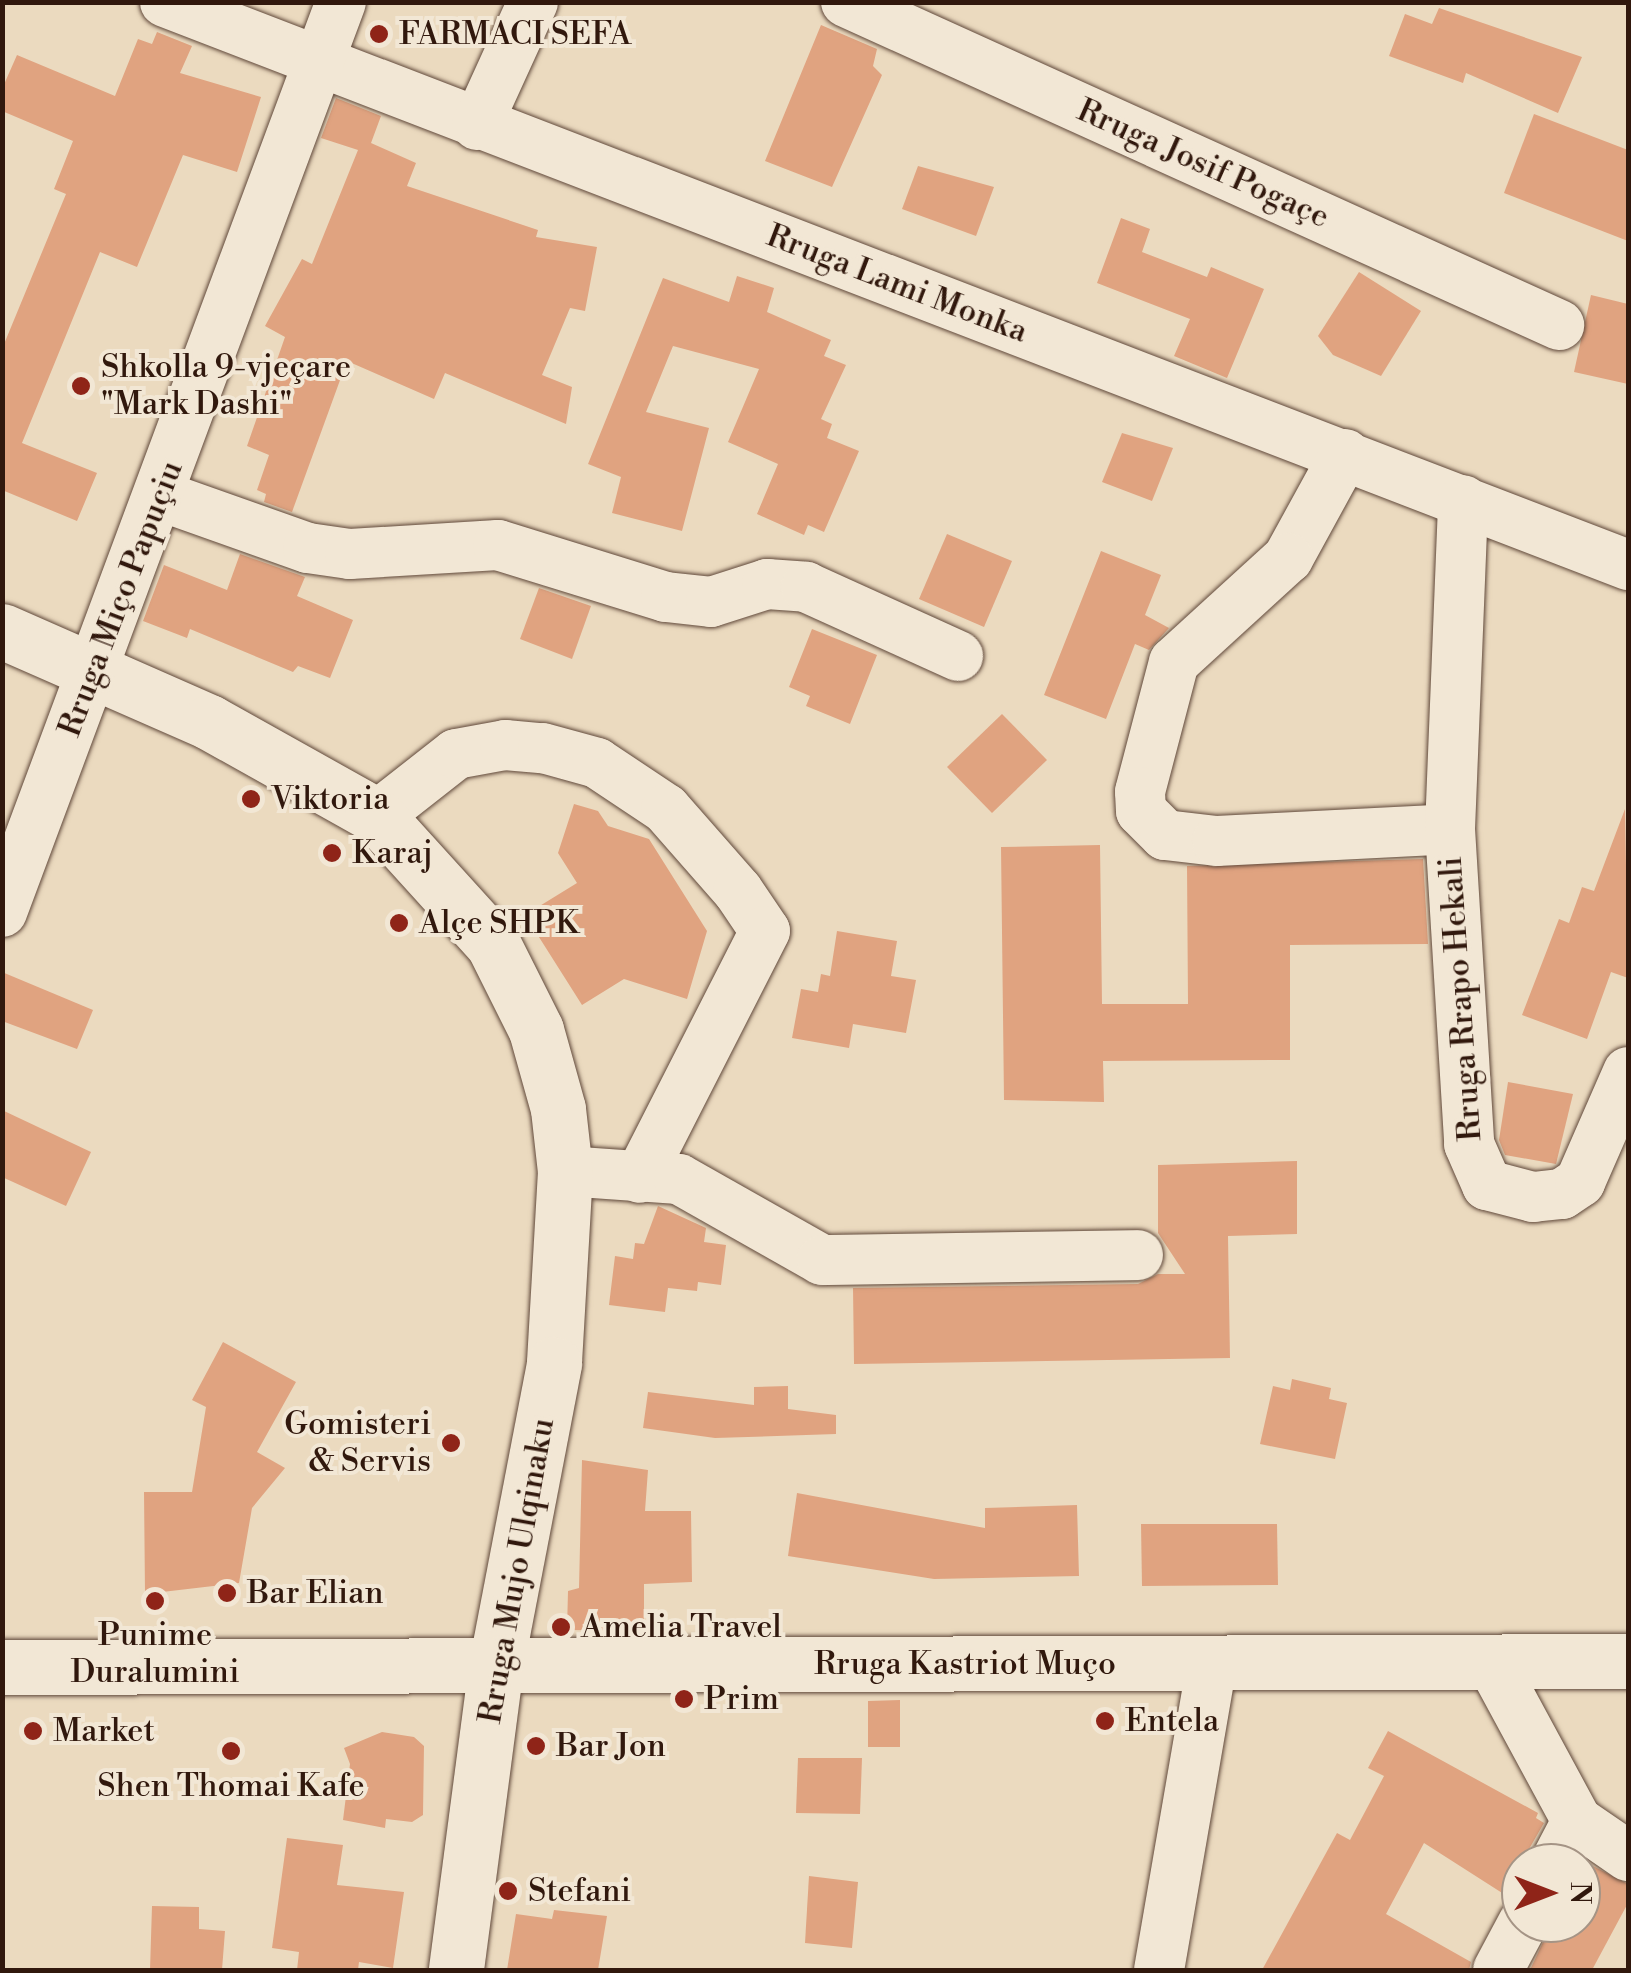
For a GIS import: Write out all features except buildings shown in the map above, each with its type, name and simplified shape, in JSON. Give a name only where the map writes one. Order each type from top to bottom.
[{"type":"main road","name":"Rruga Mujo Ulqinaku","points":[[2,631],[209,722],[377,816],[452,892],[516,981],[558,1108],[565,1171],[554,1364],[496,1665],[456,1970]]},
{"type":"main road","name":"Rruga Kastriot Muço","points":[[2,1667],[1628,1661]]},
{"type":"street","name":"Rruga Lami Monka","points":[[165,2],[1628,564]]},
{"type":"street","name":"Rruga Miço Papuçiu","points":[[2,912],[161,496],[341,2]]},
{"type":"street","points":[[477,125],[533,2]]},
{"type":"street","name":"Rruga Josif Pogaçe","points":[[846,2],[1559,325]]},
{"type":"street","name":"Rruga Rrapo Hekali","points":[[1345,454],[1288,558],[1174,662],[1158,706],[1141,811],[1151,827],[1189,840],[1450,828]]},
{"type":"street","points":[[161,496],[322,550],[498,545],[666,598],[712,602],[768,584],[806,588],[958,656]]},
{"type":"street","name":"Rruga Rrapo Hekali","points":[[1463,500],[1450,828],[1469,1144],[1487,1186],[1533,1197],[1562,1194],[1580,1182],[1628,1072]]},
{"type":"street","points":[[377,816],[456,754],[504,745],[543,748],[597,763],[666,809],[738,891],[765,931],[640,1178]]},
{"type":"street","points":[[565,1171],[679,1178],[822,1260],[1138,1255]]},
{"type":"street","points":[[1159,1970],[1212,1662]]},
{"type":"street","points":[[1491,1662],[1566,1842],[1628,1856]]},
{"type":"street","points":[[1498,1970],[1512,1943]]},
{"type":"place","name":"FARMACI SEFA","points":[[379,34]]},
{"type":"place","name":"Shkolla 9-vjeçare \"Mark Dashi\"","points":[[81,386]]},
{"type":"place","name":"Viktoria","points":[[251,799]]},
{"type":"place","name":"Karaj","points":[[332,853]]},
{"type":"place","name":"Alçe SHPK","points":[[399,923]]},
{"type":"place","name":"Gomisteri & Servis","points":[[451,1443]]},
{"type":"place","name":"Bar Elian","points":[[227,1593]]},
{"type":"place","name":"Punime Duralumini","points":[[155,1601]]},
{"type":"place","name":"Amelia Travel","points":[[561,1627]]},
{"type":"place","name":"Prim","points":[[684,1699]]},
{"type":"place","name":"Entela","points":[[1105,1721]]},
{"type":"place","name":"Market","points":[[33,1731]]},
{"type":"place","name":"Bar Jon","points":[[536,1746]]},
{"type":"place","name":"Shen Thomai Kafe","points":[[231,1751]]},
{"type":"place","name":"Stefani","points":[[508,1891]]}]
